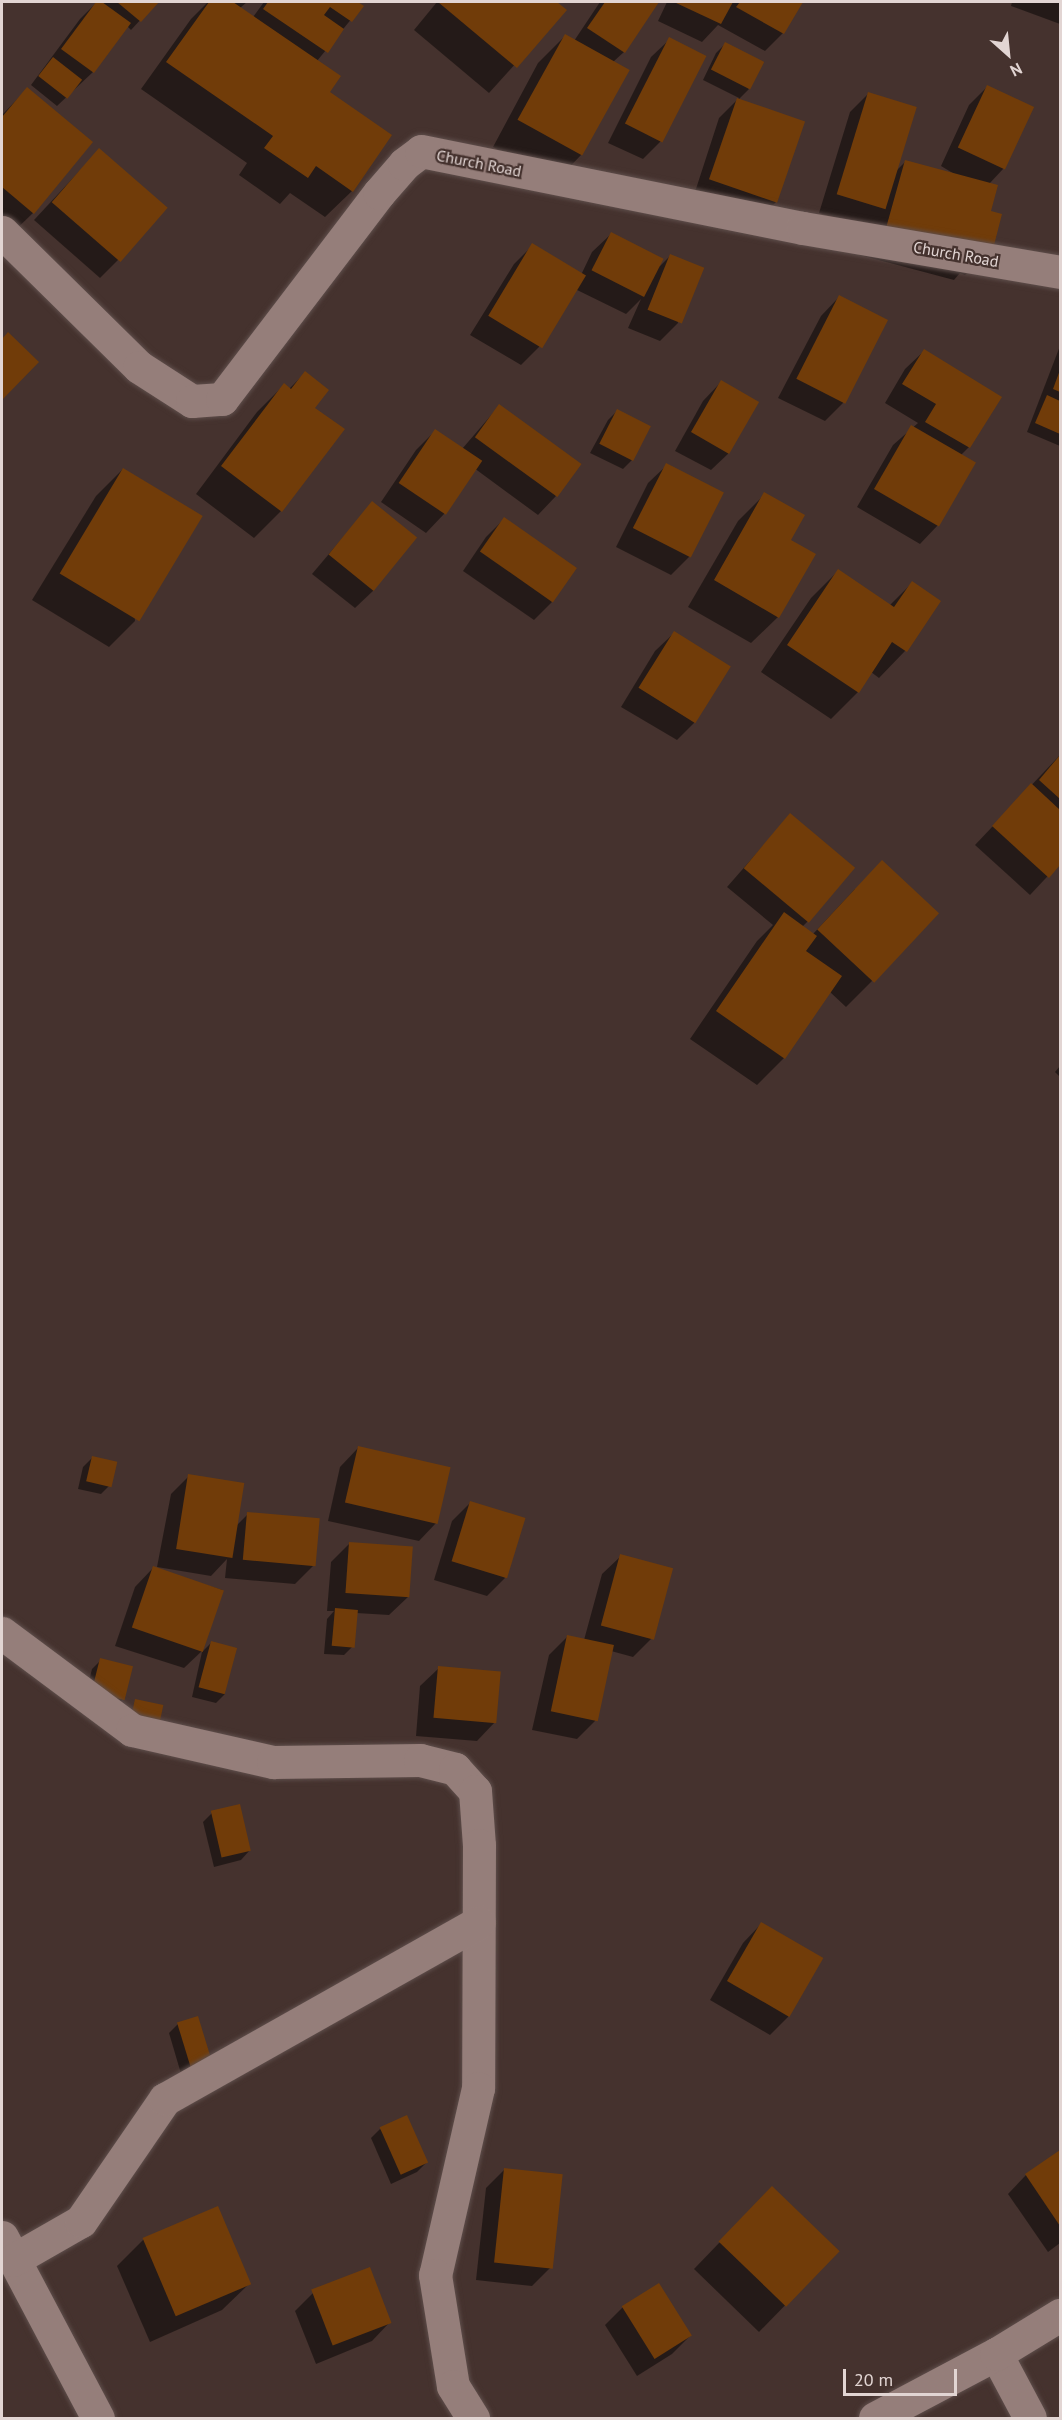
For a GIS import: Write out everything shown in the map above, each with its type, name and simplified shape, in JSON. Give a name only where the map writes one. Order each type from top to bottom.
[{"type":"street","name":"Church Road","points":[[2,232],[139,367],[192,401],[222,399],[379,193],[404,164],[421,151],[803,228],[1060,272]]},
{"type":"street","points":[[2,1633],[132,1730],[273,1762],[420,1760],[455,1769],[475,1791],[479,1845],[478,2088],[435,2275],[453,2386],[473,2418]]},
{"type":"street","points":[[98,2418],[8,2248],[81,2221],[165,2099],[478,1922]]},
{"type":"street","points":[[875,2418],[996,2354],[1060,2315]]},
{"type":"street","points":[[996,2354],[1030,2418]]},
{"type":"building","points":[[96,2],[102,2],[131,23],[94,73],[61,49]]},
{"type":"building","points":[[117,2],[159,2],[141,22]]},
{"type":"building","points":[[209,2],[233,2],[341,76],[330,92],[392,135],[353,192],[316,166],[308,178],[264,148],[273,136],[166,62]]},
{"type":"building","points":[[268,2],[358,2],[364,6],[352,22],[330,7],[324,15],[344,29],[328,53],[263,9]]},
{"type":"building","points":[[438,2],[557,2],[567,10],[517,68]]},
{"type":"building","points":[[605,2],[659,2],[625,53],[587,28]]},
{"type":"building","points":[[674,2],[733,2],[721,24]]},
{"type":"building","points":[[740,2],[803,2],[784,34],[736,7]]},
{"type":"building","points":[[565,34],[630,70],[582,156],[517,120]]},
{"type":"building","points":[[669,37],[706,56],[662,142],[625,123]]},
{"type":"building","points":[[725,42],[764,62],[750,90],[711,70]]},
{"type":"building","points":[[53,57],[82,80],[67,99],[38,76]]},
{"type":"building","points":[[987,85],[1034,107],[1005,170],[958,148]]},
{"type":"building","points":[[27,87],[93,142],[34,214],[2,187],[2,117]]},
{"type":"building","points":[[868,92],[917,107],[885,209],[837,194]]},
{"type":"building","points":[[737,98],[805,121],[777,203],[709,179]]},
{"type":"building","points":[[99,148],[168,208],[120,262],[52,202]]},
{"type":"building","points":[[905,160],[998,185],[991,211],[1002,214],[993,249],[886,228]]},
{"type":"building","points":[[611,232],[664,259],[644,297],[591,270]]},
{"type":"building","points":[[532,243],[586,275],[542,348],[488,316]]},
{"type":"building","points":[[670,254],[704,268],[682,323],[648,310]]},
{"type":"building","points":[[839,295],[888,320],[845,404],[796,379]]},
{"type":"building","points":[[8,332],[39,362],[2,400],[2,339]]},
{"type":"building","points":[[924,349],[1002,397],[970,448],[925,422],[936,404],[902,384]]},
{"type":"building","points":[[1060,370],[1060,392],[1053,389]]},
{"type":"building","points":[[305,371],[329,390],[315,408],[345,429],[282,512],[221,466],[284,383],[291,389]]},
{"type":"building","points":[[721,380],[759,402],[729,454],[691,432]]},
{"type":"building","points":[[1047,395],[1060,401],[1060,434],[1035,423]]},
{"type":"building","points":[[499,404],[582,464],[557,497],[475,437]]},
{"type":"building","points":[[617,409],[651,426],[633,461],[599,444]]},
{"type":"building","points":[[911,425],[976,463],[939,527],[874,489]]},
{"type":"building","points":[[435,429],[482,461],[446,515],[399,483]]},
{"type":"building","points":[[666,463],[724,493],[691,558],[633,528]]},
{"type":"building","points":[[123,468],[203,516],[139,621],[60,573]]},
{"type":"building","points":[[764,492],[805,515],[791,540],[816,554],[779,618],[714,580]]},
{"type":"building","points":[[372,501],[417,538],[374,591],[329,555]]},
{"type":"building","points":[[504,517],[577,568],[553,602],[480,551]]},
{"type":"building","points":[[838,569],[894,607],[912,581],[941,601],[907,652],[892,642],[859,693],[787,645]]},
{"type":"building","points":[[674,631],[731,667],[695,723],[638,688]]},
{"type":"building","points":[[1060,755],[1060,799],[1039,780]]},
{"type":"building","points":[[1031,783],[1060,810],[1060,865],[1049,878],[992,826]]},
{"type":"building","points":[[790,813],[855,868],[809,923],[744,868]]},
{"type":"building","points":[[882,860],[939,913],[874,983],[817,929]]},
{"type":"building","points":[[784,912],[817,936],[806,951],[842,976],[785,1059],[716,1011]]},
{"type":"building","points":[[358,1446],[451,1467],[438,1524],[345,1503]]},
{"type":"building","points":[[92,1456],[117,1462],[111,1487],[86,1481]]},
{"type":"building","points":[[188,1474],[244,1483],[232,1558],[176,1549]]},
{"type":"building","points":[[470,1501],[525,1518],[507,1578],[452,1561]]},
{"type":"building","points":[[247,1512],[320,1518],[316,1566],[243,1560]]},
{"type":"building","points":[[349,1542],[413,1546],[409,1597],[345,1593]]},
{"type":"building","points":[[620,1554],[673,1568],[654,1640],[601,1625]]},
{"type":"building","points":[[153,1566],[224,1590],[203,1652],[132,1627]]},
{"type":"building","points":[[335,1608],[358,1610],[355,1648],[332,1646]]},
{"type":"building","points":[[567,1635],[614,1645],[598,1721],[551,1711]]},
{"type":"building","points":[[211,1641],[237,1648],[225,1694],[199,1687]]},
{"type":"building","points":[[100,1658],[133,1666],[125,1700],[92,1692]]},
{"type":"building","points":[[438,1666],[501,1671],[496,1723],[433,1718]]},
{"type":"building","points":[[135,1699],[163,1705],[157,1737],[128,1731]]},
{"type":"building","points":[[240,1804],[251,1851],[222,1858],[211,1811]]},
{"type":"building","points":[[761,1922],[823,1958],[789,2017],[727,1981]]},
{"type":"building","points":[[198,2016],[212,2063],[191,2069],[177,2022]]},
{"type":"building","points":[[407,2115],[428,2163],[401,2175],[380,2127]]},
{"type":"building","points":[[1060,2150],[1060,2226],[1025,2174]]},
{"type":"building","points":[[504,2168],[563,2174],[553,2269],[494,2262]]},
{"type":"building","points":[[772,2186],[840,2251],[786,2307],[719,2241]]},
{"type":"building","points":[[218,2206],[251,2284],[176,2316],[143,2238]]},
{"type":"building","points":[[370,2267],[392,2323],[333,2346],[311,2290]]},
{"type":"building","points":[[659,2283],[692,2336],[655,2359],[622,2306]]}]
